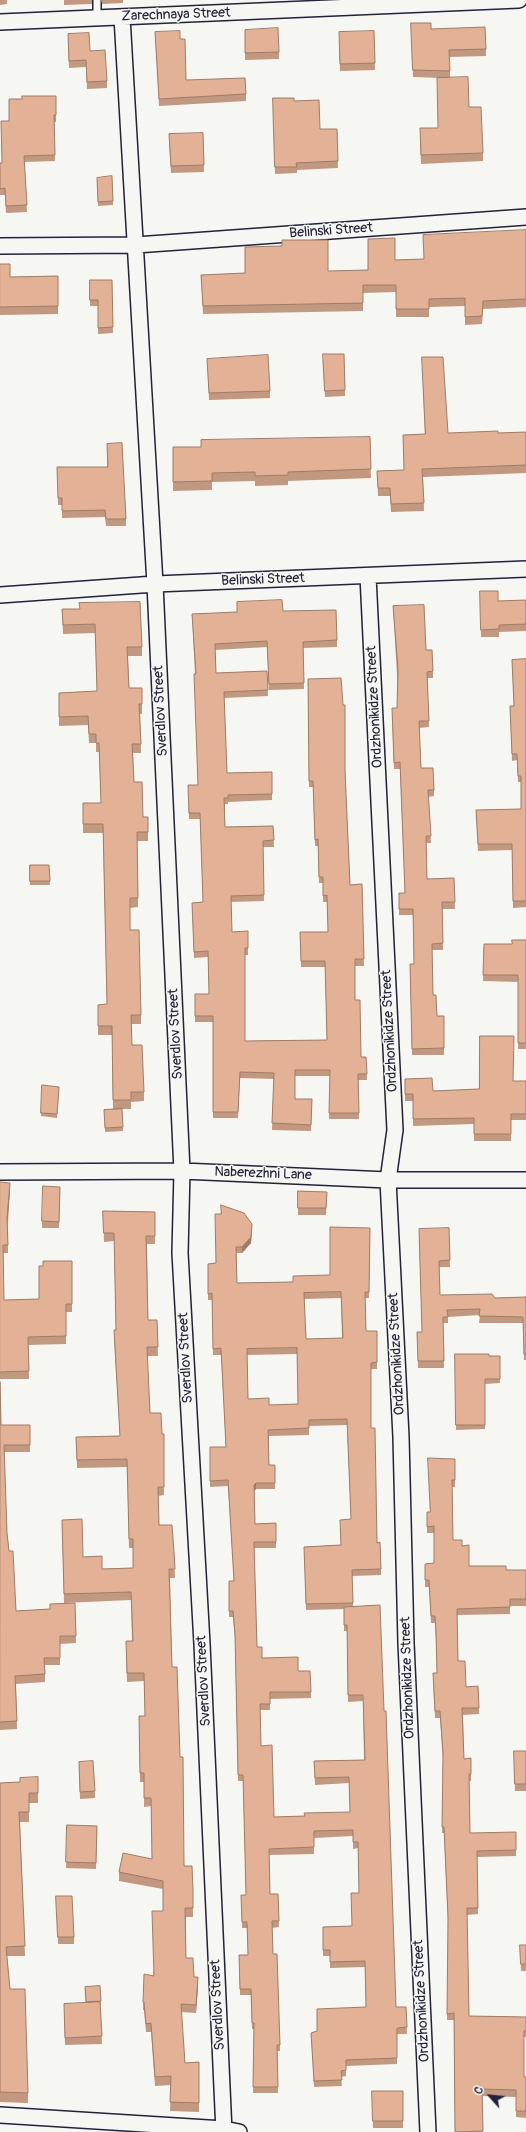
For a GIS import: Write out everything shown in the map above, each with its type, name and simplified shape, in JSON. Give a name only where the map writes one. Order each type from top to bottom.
[{"type":"street","name":"Zarechnaya Street","points":[[0,22],[519,0]]},
{"type":"street","name":"Sverdlov Street","points":[[122,17],[155,584],[182,1171],[180,1253],[202,1644],[224,2131]]},
{"type":"street","name":"Belinski Street","points":[[0,246],[136,245],[526,217]]},
{"type":"street","name":"Belinski Street","points":[[0,595],[155,584],[526,569]]},
{"type":"street","name":"Ordzhonikidze Street","points":[[368,576],[395,1130],[388,1180],[401,1437],[406,1643],[428,2132]]},
{"type":"street","name":"Naberezhni Lane","points":[[0,1172],[182,1171],[388,1180],[526,1180]]},
{"type":"street","points":[[0,2115],[239,2132]]},
{"type":"lane","points":[[97,0],[97,18]]},
{"type":"building","points":[[411,23],[431,23],[431,29],[485,27],[486,49],[449,50],[450,71],[413,70]]},
{"type":"building","points":[[278,28],[279,52],[245,53],[245,30]]},
{"type":"building","points":[[180,31],[180,39],[185,39],[186,80],[245,78],[246,94],[159,99],[155,32]]},
{"type":"building","points":[[374,31],[375,63],[340,64],[339,32]]},
{"type":"building","points":[[89,33],[90,51],[105,50],[107,81],[87,82],[86,60],[69,61],[68,34]]},
{"type":"building","points":[[468,77],[469,107],[481,107],[483,153],[421,155],[420,128],[438,128],[437,78]]},
{"type":"building","points":[[22,96],[56,96],[56,115],[54,115],[55,155],[24,156],[27,205],[6,206],[5,188],[0,189],[0,163],[2,163],[1,121],[9,121],[9,99],[22,99]]},
{"type":"building","points":[[273,98],[294,98],[294,101],[319,100],[320,129],[337,129],[338,161],[296,163],[297,167],[275,167]]},
{"type":"building","points":[[203,133],[204,165],[171,166],[169,134]]},
{"type":"building","points":[[112,176],[113,201],[98,202],[97,178]]},
{"type":"building","points":[[526,230],[526,299],[483,301],[482,316],[465,317],[465,298],[429,299],[429,309],[396,309],[396,285],[363,285],[363,303],[203,306],[201,275],[245,273],[245,247],[282,246],[282,240],[328,240],[328,271],[368,270],[368,239],[395,238],[395,260],[424,259],[423,235]]},
{"type":"building","points":[[0,264],[10,264],[10,277],[58,276],[58,306],[0,307]]},
{"type":"building","points":[[90,280],[112,280],[113,327],[98,328],[98,300],[90,300]]},
{"type":"building","points":[[323,354],[344,354],[345,390],[325,391]]},
{"type":"building","points":[[268,355],[270,391],[209,393],[207,359]]},
{"type":"building","points":[[422,357],[443,357],[448,433],[498,431],[498,433],[526,432],[526,465],[422,469],[424,503],[391,504],[390,488],[378,488],[377,471],[404,470],[403,435],[425,434]]},
{"type":"building","points":[[370,437],[371,469],[288,472],[288,475],[255,476],[255,472],[212,473],[212,481],[173,482],[173,447],[201,447],[201,440]]},
{"type":"building","points":[[122,443],[126,519],[106,519],[105,510],[62,511],[62,498],[58,498],[57,467],[108,467],[107,444]]},
{"type":"building","points":[[480,591],[498,591],[498,601],[526,600],[526,624],[499,625],[499,629],[481,630]]},
{"type":"building","points":[[282,600],[283,611],[336,610],[337,640],[303,642],[304,683],[269,684],[267,641],[215,644],[216,673],[267,671],[268,690],[224,692],[227,773],[272,772],[272,794],[228,795],[228,798],[224,798],[225,827],[273,826],[274,840],[263,841],[264,895],[231,896],[232,932],[248,931],[248,948],[245,948],[245,1041],[327,1040],[325,961],[301,961],[300,932],[328,932],[327,895],[323,896],[323,877],[319,877],[318,839],[315,840],[313,781],[309,781],[308,679],[341,678],[343,705],[345,705],[345,771],[350,885],[362,884],[364,959],[355,959],[355,1000],[360,1000],[361,1057],[366,1057],[367,1074],[358,1074],[359,1113],[329,1113],[330,1070],[295,1070],[295,1099],[312,1099],[311,1125],[272,1123],[274,1073],[240,1072],[238,1112],[213,1112],[213,1016],[195,1016],[195,994],[209,994],[208,951],[194,952],[192,903],[203,902],[200,813],[189,813],[188,785],[198,785],[194,674],[196,674],[192,614],[237,612],[237,602]]},
{"type":"building","points":[[140,602],[142,647],[127,647],[129,688],[142,688],[142,704],[139,704],[141,744],[132,744],[134,782],[142,782],[143,817],[148,817],[148,832],[137,832],[138,898],[130,898],[130,930],[139,930],[141,1015],[131,1015],[132,1045],[142,1045],[144,1092],[131,1092],[131,1100],[113,1100],[112,1026],[98,1026],[98,1005],[107,1004],[103,824],[83,824],[83,803],[101,803],[99,743],[96,743],[96,734],[89,734],[88,716],[59,717],[59,693],[97,691],[95,624],[63,625],[62,609],[80,609],[79,603]]},
{"type":"building","points":[[424,605],[426,650],[432,650],[433,671],[427,672],[429,721],[419,721],[421,768],[433,768],[434,790],[428,790],[431,836],[426,836],[427,879],[454,878],[455,902],[442,902],[443,943],[432,944],[433,995],[436,995],[437,1016],[444,1016],[444,1048],[412,1049],[410,964],[414,964],[413,909],[399,909],[399,893],[405,893],[400,762],[394,763],[392,708],[397,708],[398,669],[393,606]]},
{"type":"building","points":[[526,659],[526,901],[513,901],[512,844],[478,844],[476,810],[521,809],[521,776],[518,776],[517,754],[512,754],[510,706],[514,706],[512,660]]},
{"type":"building","points":[[30,865],[49,865],[50,881],[30,881]]},
{"type":"building","points":[[512,940],[526,940],[526,1043],[518,1043],[518,975],[483,975],[484,944],[512,944]]},
{"type":"building","points":[[480,1036],[514,1036],[513,1081],[526,1081],[526,1114],[511,1114],[511,1134],[474,1134],[474,1118],[413,1119],[413,1094],[405,1094],[405,1079],[432,1078],[433,1091],[479,1089]]},
{"type":"building","points":[[42,1085],[59,1087],[57,1114],[41,1113]]},
{"type":"building","points":[[122,1109],[123,1127],[105,1128],[104,1110]]},
{"type":"building","points":[[0,1182],[10,1183],[7,1218],[8,1245],[3,1245],[4,1300],[39,1299],[39,1266],[43,1266],[43,1261],[72,1261],[72,1304],[66,1304],[66,1336],[28,1337],[29,1371],[0,1372]]},
{"type":"building","points":[[43,1186],[60,1187],[59,1222],[42,1221]]},
{"type":"building","points":[[298,1191],[327,1192],[326,1208],[298,1208]]},
{"type":"building","points":[[221,1205],[244,1213],[252,1224],[251,1237],[242,1247],[236,1247],[237,1283],[293,1282],[293,1276],[330,1275],[330,1227],[370,1228],[369,1292],[365,1292],[366,1331],[377,1331],[377,1362],[371,1363],[371,1428],[375,1428],[377,1543],[380,1542],[381,1569],[352,1570],[353,1603],[306,1604],[304,1547],[341,1545],[340,1520],[351,1519],[347,1419],[309,1420],[309,1428],[268,1430],[269,1465],[275,1465],[275,1483],[256,1483],[254,1485],[255,1524],[276,1523],[276,1542],[254,1542],[257,1647],[262,1647],[262,1658],[298,1657],[298,1671],[310,1671],[311,1692],[270,1692],[270,1704],[260,1704],[261,1746],[272,1745],[274,1817],[305,1816],[304,1813],[350,1812],[349,1777],[315,1778],[314,1761],[365,1760],[363,1695],[348,1695],[347,1625],[344,1625],[344,1607],[380,1605],[384,1711],[386,1711],[396,2007],[406,2007],[407,2027],[397,2028],[397,2058],[346,2060],[346,2070],[341,2071],[342,2080],[314,2081],[311,2033],[317,2031],[317,2009],[366,2007],[365,1961],[330,1962],[330,1950],[323,1950],[323,1927],[352,1926],[351,1893],[359,1893],[358,1842],[353,1842],[353,1830],[314,1831],[314,1847],[269,1849],[270,1894],[278,1894],[279,1921],[272,1921],[273,1954],[277,1954],[280,2045],[277,2045],[278,2087],[253,2087],[254,2023],[252,2023],[251,1989],[240,1989],[239,1955],[248,1955],[247,1922],[242,1922],[241,1895],[246,1895],[243,1775],[238,1775],[235,1634],[233,1611],[229,1611],[229,1581],[234,1581],[228,1480],[210,1481],[210,1447],[226,1447],[221,1348],[213,1349],[212,1293],[208,1294],[208,1264],[216,1263],[215,1214],[221,1214]],"holes":[[[341,1292],[343,1338],[306,1339],[304,1293]],[[297,1348],[298,1404],[269,1405],[269,1398],[248,1399],[247,1349]]]},
{"type":"building","points":[[103,1211],[155,1212],[155,1236],[146,1236],[148,1320],[157,1320],[158,1347],[147,1347],[150,1413],[161,1413],[162,1434],[164,1434],[164,1487],[158,1487],[159,1525],[172,1525],[174,1552],[175,1569],[169,1569],[172,1667],[177,1667],[180,1757],[183,1757],[184,1866],[192,1866],[193,1890],[193,1908],[185,1908],[186,1958],[193,1958],[194,1977],[198,1977],[196,2005],[181,2004],[185,2063],[199,2062],[199,2103],[170,2102],[171,2076],[155,2077],[151,2023],[146,2024],[143,2002],[144,1974],[154,1976],[152,1911],[163,1911],[163,1881],[119,1872],[123,1853],[152,1859],[151,1798],[144,1798],[144,1773],[140,1773],[139,1716],[145,1716],[144,1673],[127,1673],[126,1641],[133,1641],[131,1592],[64,1594],[62,1520],[82,1519],[83,1557],[102,1556],[102,1569],[133,1568],[133,1539],[129,1539],[127,1459],[77,1460],[76,1437],[120,1436],[114,1330],[116,1330],[114,1233],[104,1233]]},
{"type":"building","points":[[449,1228],[450,1260],[439,1261],[440,1295],[492,1294],[495,1298],[526,1297],[526,1354],[524,1354],[523,1317],[479,1316],[480,1309],[447,1310],[448,1317],[443,1317],[444,1361],[418,1361],[417,1332],[422,1332],[419,1229]]},
{"type":"building","points":[[455,1354],[489,1354],[489,1356],[500,1356],[500,1379],[485,1379],[485,1425],[456,1425]]},
{"type":"building","points":[[0,1382],[1,1425],[30,1425],[30,1445],[4,1445],[7,1533],[9,1551],[13,1551],[16,1611],[50,1609],[50,1604],[75,1603],[76,1636],[60,1636],[60,1658],[44,1658],[45,1674],[15,1676],[17,1721],[0,1722]]},
{"type":"building","points":[[428,1458],[455,1459],[455,1480],[452,1480],[453,1540],[462,1540],[462,1546],[469,1545],[469,1566],[506,1566],[506,1570],[526,1570],[526,1599],[510,1599],[510,1607],[457,1609],[458,1661],[465,1661],[466,1687],[478,1686],[479,1708],[462,1708],[464,1759],[471,1758],[471,1774],[469,1774],[470,1833],[516,1832],[516,1850],[477,1851],[478,1908],[467,1908],[469,2016],[526,2017],[526,2031],[524,2031],[524,2077],[526,2077],[526,2111],[516,2111],[516,2090],[482,2089],[483,2131],[455,2132],[454,2013],[447,2014],[448,1917],[444,1827],[442,1827],[443,1753],[440,1711],[435,1711],[433,1673],[437,1673],[435,1616],[431,1616],[429,1580],[425,1580],[425,1564],[434,1563],[434,1526],[427,1527],[427,1512],[430,1512]]},
{"type":"building","points":[[514,1751],[526,1751],[526,1784],[515,1784]]},
{"type":"building","points":[[93,1761],[95,1791],[80,1792],[79,1762]]},
{"type":"building","points":[[38,1777],[38,1793],[29,1793],[29,1812],[19,1812],[25,1946],[6,1947],[10,1989],[25,1989],[28,2093],[0,2092],[0,1783],[20,1782],[20,1778]]},
{"type":"building","points":[[67,1825],[97,1826],[96,1863],[66,1862]]},
{"type":"building","points":[[56,1896],[72,1896],[74,1937],[58,1937]]},
{"type":"building","points":[[520,1945],[526,1945],[526,1964],[521,1964]]},
{"type":"building","points":[[100,1986],[101,2001],[86,2002],[85,1987]]},
{"type":"building","points":[[100,2002],[102,2036],[65,2038],[64,2004]]},
{"type":"building","points":[[372,2091],[403,2091],[403,2121],[373,2121]]}]
